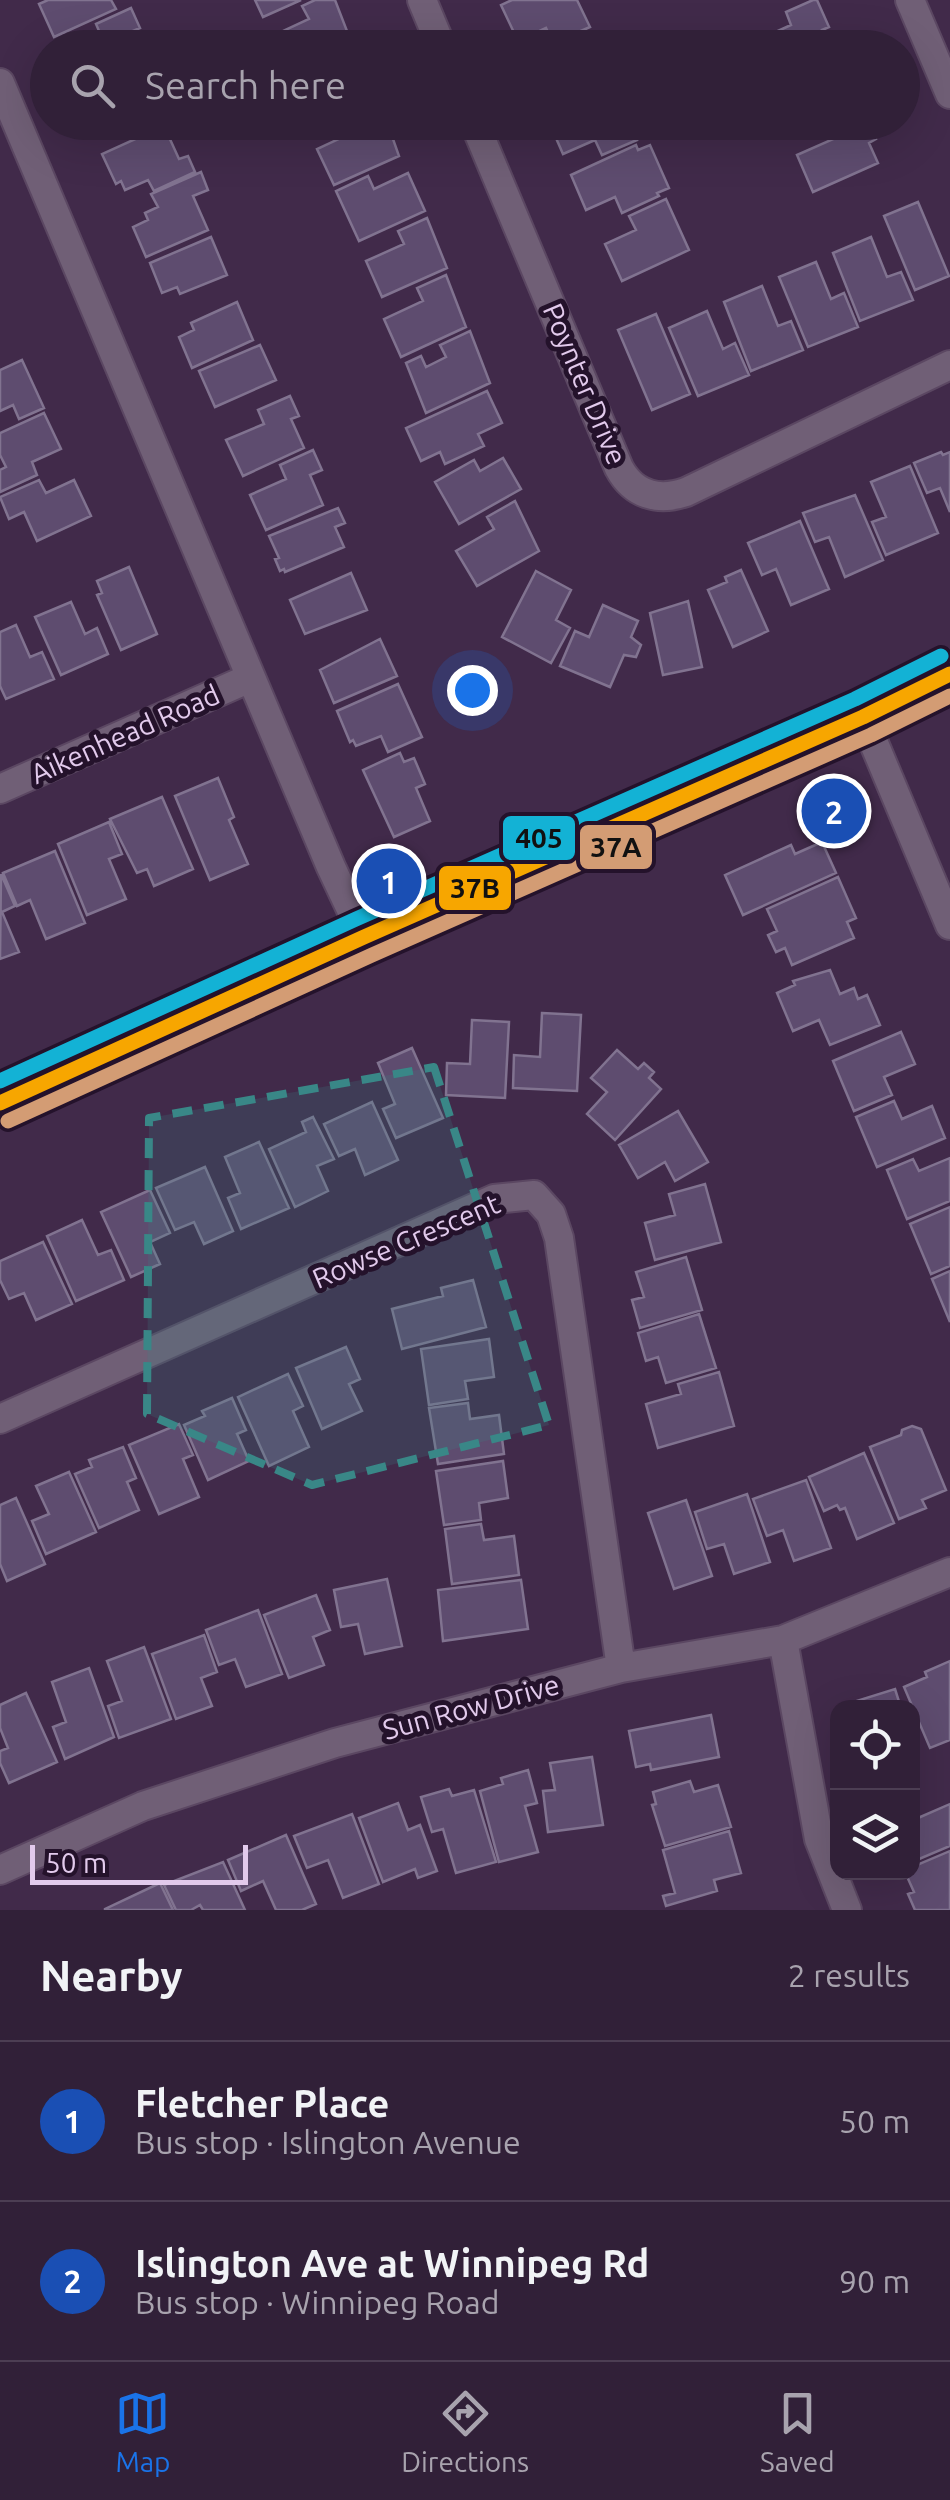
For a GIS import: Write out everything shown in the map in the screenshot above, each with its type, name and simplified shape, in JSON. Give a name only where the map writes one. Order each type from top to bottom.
[{"type":"main road","points":[[0,1104],[950,674]]},
{"type":"street","points":[[422,0],[434,30]]},
{"type":"street","points":[[910,0],[950,94]]},
{"type":"street","points":[[0,84],[250,678],[364,937]]},
{"type":"street","name":"Poynter Drive","points":[[482,140],[620,468],[627,482],[639,491],[662,497],[686,492],[950,364]]},
{"type":"street","name":"Aikenhead Road","points":[[0,789],[250,678]]},
{"type":"street","points":[[862,717],[950,925]]},
{"type":"street","name":"Rowse Crescent","points":[[0,1419],[494,1199],[534,1195],[551,1214],[559,1238],[621,1668]]},
{"type":"street","name":"Sun Row Drive","points":[[0,1870],[143,1806],[300,1754],[621,1668],[783,1640],[950,1572]]},
{"type":"street","points":[[783,1640],[819,1839],[847,1910]]},
{"type":"highlighted area","points":[[434,1067],[549,1425],[312,1485],[147,1414],[149,1118]]},
{"type":"building","points":[[48,0],[111,0],[116,9],[70,30],[51,30],[39,4]]},
{"type":"building","points":[[255,0],[301,0],[263,17]]},
{"type":"building","points":[[315,0],[335,0],[347,30],[285,30],[309,19],[302,6]]},
{"type":"building","points":[[512,0],[577,0],[590,27],[513,30],[501,5]]},
{"type":"building","points":[[817,0],[829,27],[780,30],[791,25],[786,12]]},
{"type":"building","points":[[131,8],[140,28],[99,30],[96,24]]},
{"type":"building","points":[[133,140],[170,140],[179,159],[188,156],[195,172],[154,191],[148,180],[125,190],[121,181],[116,184],[102,154]]},
{"type":"building","points":[[336,140],[393,140],[399,156],[334,185],[317,149]]},
{"type":"building","points":[[557,140],[595,140],[563,154]]},
{"type":"building","points":[[595,140],[637,140],[602,155]]},
{"type":"building","points":[[831,140],[874,140],[869,143],[878,163],[813,192],[797,155]]},
{"type":"building","points":[[636,145],[638,150],[650,145],[669,188],[622,213],[615,197],[586,210],[571,175]]},
{"type":"building","points":[[201,172],[208,190],[193,196],[208,230],[146,257],[133,227],[148,220],[145,213],[158,207],[151,194]]},
{"type":"building","points":[[408,173],[425,211],[359,241],[336,191],[368,176],[374,189]]},
{"type":"building","points":[[666,199],[689,250],[622,281],[605,244],[636,230],[629,216]]},
{"type":"building","points":[[918,202],[949,276],[915,290],[884,216]]},
{"type":"building","points":[[427,218],[447,268],[382,297],[366,261],[404,244],[398,231]]},
{"type":"building","points":[[211,237],[227,275],[180,294],[177,287],[162,293],[150,263]]},
{"type":"building","points":[[871,237],[887,277],[901,272],[913,300],[860,321],[833,253]]},
{"type":"building","points":[[816,262],[831,299],[844,293],[858,327],[808,347],[779,277]]},
{"type":"building","points":[[446,275],[466,327],[401,357],[384,319],[423,301],[417,288]]},
{"type":"building","points":[[762,286],[778,326],[791,321],[803,350],[751,371],[724,302]]},
{"type":"building","points":[[237,302],[253,340],[192,368],[179,337],[194,330],[191,323]]},
{"type":"building","points":[[707,311],[723,349],[735,343],[749,375],[698,396],[669,328]]},
{"type":"building","points":[[656,314],[690,394],[652,410],[618,330]]},
{"type":"building","points":[[470,331],[490,383],[426,413],[406,363],[421,356],[426,367],[446,357],[440,345]]},
{"type":"building","points":[[260,345],[276,380],[215,407],[199,371]]},
{"type":"building","points":[[22,360],[44,408],[19,419],[13,405],[0,411],[0,370]]},
{"type":"building","points":[[487,391],[502,423],[478,434],[484,446],[445,464],[440,452],[421,461],[406,428]]},
{"type":"building","points":[[290,396],[299,416],[291,419],[304,448],[243,476],[226,440],[264,424],[258,410]]},
{"type":"building","points":[[44,413],[61,449],[32,462],[37,475],[0,492],[0,470],[6,467],[0,455],[0,433]]},
{"type":"building","points":[[313,450],[322,470],[310,475],[323,505],[266,530],[250,495],[286,479],[280,465]]},
{"type":"building","points":[[950,452],[950,512],[940,488],[927,493],[914,463]]},
{"type":"building","points":[[503,458],[521,489],[459,524],[435,482],[474,460],[480,471]]},
{"type":"building","points":[[910,466],[938,533],[886,555],[872,522],[886,517],[871,482]]},
{"type":"building","points":[[39,480],[46,493],[74,480],[91,516],[37,541],[24,512],[9,519],[0,497]]},
{"type":"building","points":[[855,495],[883,560],[845,577],[829,537],[815,542],[803,513]]},
{"type":"building","points":[[515,501],[539,551],[477,586],[456,551],[494,529],[487,517]]},
{"type":"building","points":[[338,508],[345,523],[335,527],[344,547],[280,571],[269,536]]},
{"type":"building","points":[[800,521],[829,589],[791,605],[776,569],[762,575],[748,543]]},
{"type":"building","points":[[129,567],[157,634],[121,650],[97,595],[102,593],[97,581]]},
{"type":"building","points":[[741,570],[768,631],[733,647],[708,590],[727,582],[725,577]]},
{"type":"building","points":[[536,571],[571,590],[556,620],[570,628],[551,663],[502,637]]},
{"type":"building","points":[[351,573],[367,610],[305,634],[290,600]]},
{"type":"building","points":[[688,601],[702,667],[663,675],[650,613]]},
{"type":"building","points":[[71,602],[85,634],[97,628],[108,654],[61,675],[35,617]]},
{"type":"building","points":[[603,605],[638,621],[631,637],[641,645],[636,657],[624,655],[610,687],[560,666],[575,631],[589,637]]},
{"type":"building","points":[[16,625],[30,657],[42,652],[54,679],[6,699],[0,686],[0,632]]},
{"type":"building","points":[[380,639],[397,676],[334,703],[320,670]]},
{"type":"building","points":[[398,684],[422,737],[388,752],[381,736],[356,746],[353,740],[350,742],[337,711]]},
{"type":"building","points":[[400,753],[404,762],[414,758],[425,784],[416,788],[430,821],[394,837],[363,770]]},
{"type":"building","points":[[218,778],[234,817],[229,820],[248,864],[210,880],[175,796]]},
{"type":"building","points":[[162,797],[193,869],[154,886],[147,869],[137,873],[110,819]]},
{"type":"building","points":[[109,822],[122,854],[109,859],[126,899],[87,915],[58,844]]},
{"type":"building","points":[[822,842],[836,873],[743,915],[725,875],[791,845],[795,854]]},
{"type":"building","points":[[55,851],[85,923],[46,939],[30,900],[17,906],[3,873]]},
{"type":"building","points":[[1,874],[15,906],[2,912],[19,952],[0,959]]},
{"type":"building","points":[[838,877],[856,918],[847,922],[854,938],[792,965],[785,948],[776,952],[768,935],[777,931],[767,909]]},
{"type":"building","points":[[830,970],[840,994],[854,988],[858,999],[867,995],[880,1025],[830,1045],[819,1020],[793,1031],[777,993],[795,985],[793,981]]},
{"type":"building","points":[[542,1013],[581,1015],[577,1091],[513,1088],[514,1055],[540,1057]]},
{"type":"building","points":[[472,1020],[509,1022],[505,1098],[446,1095],[447,1063],[470,1064]]},
{"type":"building","points":[[901,1032],[915,1064],[884,1077],[892,1095],[854,1111],[833,1061]]},
{"type":"building","points":[[412,1048],[443,1118],[396,1138],[383,1109],[395,1104],[378,1063]]},
{"type":"building","points":[[617,1050],[638,1069],[644,1063],[654,1072],[649,1078],[661,1089],[615,1140],[587,1114],[607,1092],[591,1078]]},
{"type":"building","points":[[894,1101],[902,1119],[932,1106],[945,1138],[877,1167],[856,1117]]},
{"type":"building","points":[[372,1102],[398,1160],[365,1175],[355,1149],[339,1156],[324,1124]]},
{"type":"building","points":[[678,1111],[708,1162],[675,1181],[665,1162],[638,1178],[619,1145]]},
{"type":"building","points":[[313,1117],[334,1159],[317,1166],[328,1191],[295,1207],[269,1149],[306,1132],[302,1122]]},
{"type":"building","points":[[259,1142],[289,1208],[241,1229],[228,1198],[240,1193],[225,1157]]},
{"type":"building","points":[[950,1158],[950,1201],[907,1219],[887,1170],[913,1159],[919,1171]]},
{"type":"building","points":[[205,1167],[233,1231],[204,1244],[194,1222],[175,1230],[156,1188]]},
{"type":"building","points":[[705,1184],[721,1242],[655,1260],[645,1223],[675,1215],[669,1194]]},
{"type":"building","points":[[150,1190],[170,1233],[150,1242],[160,1264],[131,1277],[101,1212]]},
{"type":"building","points":[[950,1207],[950,1266],[931,1274],[910,1224]]},
{"type":"building","points":[[82,1220],[98,1255],[111,1250],[124,1280],[76,1301],[47,1236]]},
{"type":"building","points":[[43,1242],[72,1304],[36,1320],[24,1293],[9,1299],[0,1280],[0,1261]]},
{"type":"building","points":[[686,1257],[702,1310],[640,1328],[632,1300],[644,1297],[636,1272]]},
{"type":"building","points":[[950,1271],[950,1322],[932,1279]]},
{"type":"building","points":[[473,1280],[486,1327],[402,1349],[392,1309],[443,1296],[441,1288]]},
{"type":"building","points":[[699,1314],[716,1368],[666,1383],[658,1357],[646,1361],[638,1333]]},
{"type":"building","points":[[489,1339],[494,1377],[465,1381],[468,1399],[429,1405],[421,1349]]},
{"type":"building","points":[[346,1347],[360,1379],[349,1384],[362,1411],[322,1429],[296,1368]]},
{"type":"building","points":[[719,1372],[734,1426],[658,1448],[646,1404],[681,1394],[678,1384]]},
{"type":"building","points":[[288,1374],[303,1406],[293,1411],[309,1447],[269,1466],[238,1397]]},
{"type":"building","points":[[232,1398],[246,1430],[237,1434],[249,1461],[208,1480],[184,1425],[205,1416],[202,1411]]},
{"type":"building","points":[[468,1403],[470,1419],[499,1415],[504,1454],[438,1464],[429,1408]]},
{"type":"building","points":[[179,1424],[193,1455],[183,1459],[199,1497],[159,1514],[129,1445]]},
{"type":"building","points":[[912,1426],[921,1429],[946,1490],[922,1500],[926,1508],[899,1519],[870,1447],[901,1435],[902,1430]]},
{"type":"building","points":[[123,1447],[136,1478],[127,1482],[139,1510],[99,1528],[75,1474],[92,1467],[89,1460]]},
{"type":"building","points":[[864,1453],[894,1523],[857,1539],[845,1508],[840,1510],[837,1505],[824,1511],[809,1477]]},
{"type":"building","points":[[503,1461],[508,1498],[479,1503],[481,1520],[444,1525],[436,1471]]},
{"type":"building","points":[[69,1472],[96,1532],[46,1554],[32,1521],[49,1514],[36,1486]]},
{"type":"building","points":[[806,1480],[831,1548],[794,1561],[783,1530],[767,1536],[753,1499]]},
{"type":"building","points":[[747,1494],[770,1562],[734,1574],[724,1544],[707,1549],[695,1512]]},
{"type":"building","points":[[16,1498],[45,1564],[7,1581],[0,1564],[0,1505]]},
{"type":"building","points":[[686,1500],[712,1576],[674,1589],[648,1513]]},
{"type":"building","points":[[481,1524],[484,1540],[514,1536],[519,1575],[452,1584],[445,1529]]},
{"type":"building","points":[[387,1579],[402,1646],[365,1654],[358,1624],[341,1627],[334,1590]]},
{"type":"building","points":[[521,1580],[528,1629],[443,1641],[438,1590]]},
{"type":"building","points":[[316,1595],[330,1630],[313,1637],[324,1665],[289,1678],[264,1615]]},
{"type":"building","points":[[258,1610],[282,1674],[246,1687],[235,1659],[219,1665],[206,1630]]},
{"type":"building","points":[[204,1635],[217,1672],[201,1678],[212,1706],[176,1719],[152,1654]]},
{"type":"building","points":[[144,1647],[171,1719],[119,1738],[108,1706],[122,1701],[107,1661]]},
{"type":"building","points":[[950,1661],[950,1740],[930,1748],[920,1725],[920,1700],[910,1700],[904,1687],[927,1677],[925,1672]]},
{"type":"building","points":[[89,1668],[114,1737],[65,1759],[53,1727],[66,1722],[52,1682]]},
{"type":"building","points":[[895,1689],[898,1700],[860,1700]]},
{"type":"building","points":[[26,1693],[57,1762],[9,1783],[0,1763],[0,1751],[8,1748],[0,1728],[0,1705]]},
{"type":"building","points":[[711,1715],[719,1757],[651,1770],[650,1764],[636,1767],[629,1731]]},
{"type":"building","points":[[592,1757],[603,1825],[548,1832],[543,1791],[555,1790],[550,1763]]},
{"type":"building","points":[[528,1770],[537,1803],[525,1806],[538,1852],[499,1862],[480,1791],[503,1784],[501,1778]]},
{"type":"building","points":[[690,1781],[694,1792],[718,1785],[731,1827],[665,1846],[652,1805],[656,1804],[653,1792]]},
{"type":"building","points":[[449,1789],[452,1796],[474,1790],[496,1862],[456,1873],[443,1829],[432,1832],[421,1797]]},
{"type":"building","points":[[398,1803],[408,1830],[420,1825],[437,1871],[418,1878],[415,1869],[383,1882],[359,1818]]},
{"type":"building","points":[[950,1804],[950,1846],[920,1859],[920,1817]]},
{"type":"building","points":[[352,1814],[379,1884],[343,1898],[328,1860],[307,1868],[294,1836]]},
{"type":"building","points":[[729,1831],[741,1873],[714,1880],[717,1891],[666,1906],[663,1896],[675,1893],[663,1850]]},
{"type":"building","points":[[286,1835],[316,1904],[302,1910],[276,1910],[263,1881],[241,1891],[228,1860]]},
{"type":"building","points":[[950,1851],[950,1910],[915,1910],[908,1894],[914,1892],[909,1880],[920,1880],[920,1864]]},
{"type":"building","points":[[223,1862],[245,1910],[203,1910],[200,1905],[191,1910],[176,1910],[164,1885]]},
{"type":"building","points":[[160,1883],[173,1910],[105,1910],[105,1909]]},
{"type":"transit line","name":"405","points":[[0,1081],[855,699],[941,656]]},
{"type":"transit line","name":"37B","points":[[0,1103],[863,717],[950,674]]},
{"type":"transit line","name":"37A","points":[[8,1121],[871,735],[950,696]]},
{"type":"place","name":"Islington Ave at Winnipeg Rd","points":[[834,811]]},
{"type":"place","name":"Fletcher Place","points":[[389,881]]}]
